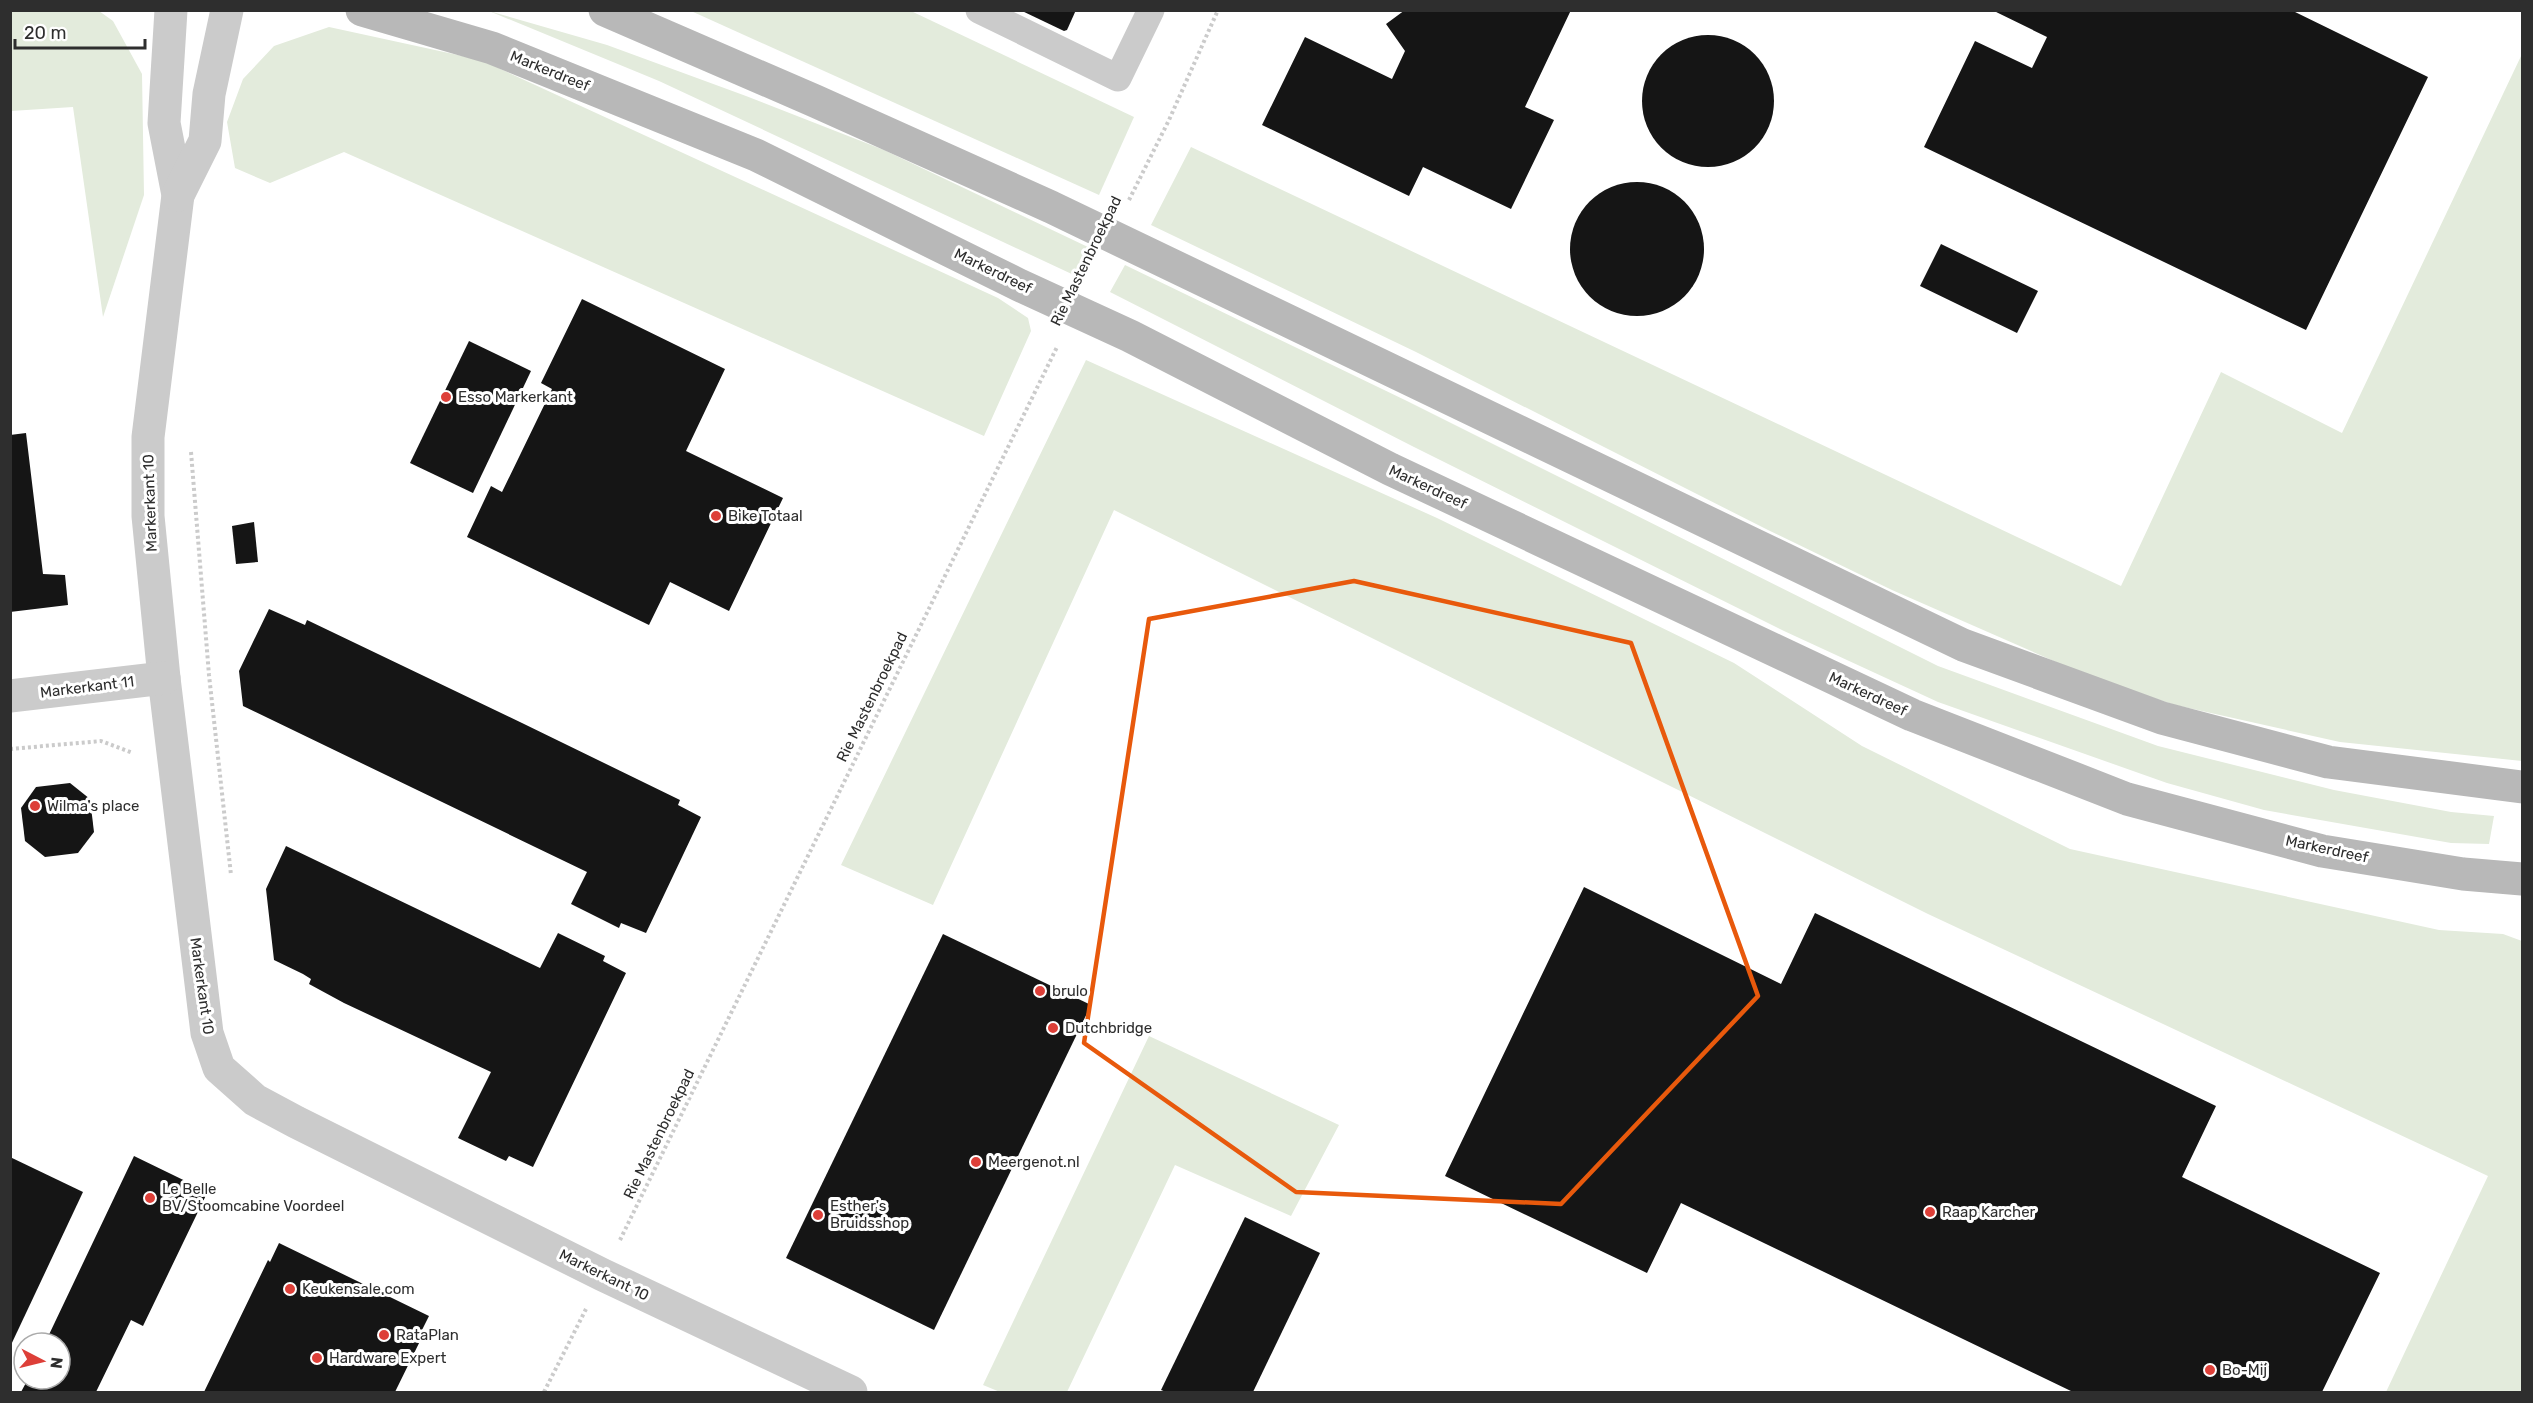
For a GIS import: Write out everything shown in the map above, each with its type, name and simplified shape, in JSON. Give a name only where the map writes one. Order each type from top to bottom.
[{"type":"main road","name":"Markerdreef","points":[[362,10],[492,48],[756,155],[1019,285],[1130,336],[1390,469],[1912,715],[2127,799],[2322,850],[2463,874],[2523,879]]},
{"type":"main road","points":[[605,10],[805,96],[1051,207],[1963,645],[2162,718],[2328,762],[2523,787]]},
{"type":"street","name":"Markerkant 10","points":[[171,10],[164,123],[178,195],[148,437],[148,516],[164,678],[207,1033],[219,1068],[255,1100],[296,1122],[603,1275],[851,1392]]},
{"type":"street","name":"Markerkant 10","points":[[178,195],[205,141],[209,94],[227,10]]},
{"type":"street","name":"Markerkant 11","points":[[10,696],[164,678]]},
{"type":"lane","points":[[979,10],[1118,78],[1151,10]]},
{"type":"path","name":"Rie Mastenbroekpad","points":[[1126,206],[1169,120],[1218,10]]},
{"type":"path","name":"Rie Mastenbroekpad","points":[[544,1392],[1058,344]]},
{"type":"path","points":[[190,445],[231,876]]},
{"type":"path","points":[[10,749],[101,741],[140,755],[217,746]]},
{"type":"highlighted area","points":[[1354,581],[1631,643],[1758,996],[1561,1204],[1296,1192],[1084,1043],[1149,619]]},
{"type":"green space","points":[[11,10],[99,11],[113,21],[142,74],[144,195],[103,317],[73,107],[11,111]]},
{"type":"green space","points":[[489,11],[607,45],[884,150],[1090,248],[1076,276],[659,81]]},
{"type":"green space","points":[[691,11],[911,11],[1134,117],[1099,195]]},
{"type":"green space","points":[[329,27],[481,60],[998,298],[1028,318],[1031,331],[984,436],[344,152],[270,183],[235,168],[227,122],[243,79],[274,46]]},
{"type":"green space","points":[[2522,54],[2522,761],[2340,742],[2175,705],[2088,676],[1892,590],[1416,352],[1151,225],[1191,147],[2121,586],[2221,372],[2342,433]]},
{"type":"green space","points":[[1125,265],[1407,401],[1938,666],[2158,746],[2334,790],[2451,812],[2494,816],[2489,844],[2451,843],[2264,810],[2167,783],[1938,702],[1784,631],[1414,447],[1110,292]]},
{"type":"green space","points":[[1086,360],[1437,518],[1734,663],[1862,746],[2070,849],[2439,930],[2503,934],[2522,941],[2522,1392],[2386,1392],[2488,1176],[1928,914],[1114,510],[933,905],[841,865]]},
{"type":"green space","points":[[1149,1036],[1339,1125],[1291,1216],[1175,1165],[1067,1392],[1000,1392],[983,1385]]},
{"type":"building","points":[[1020,10],[1076,10],[1067,30],[1064,31]]},
{"type":"building","points":[[1405,10],[1571,10],[1525,107],[1554,120],[1511,209],[1423,167],[1409,196],[1262,125],[1305,37],[1392,79],[1405,51],[1386,24]]},
{"type":"building","points":[[1992,10],[2291,10],[2428,77],[2306,330],[1924,147],[1975,41],[2032,68],[2047,37]]},
{"type":"building","points":[[1708,35],[1733,40],[1755,54],[1769,76],[1774,101],[1769,126],[1755,148],[1733,162],[1708,167],[1683,162],[1661,148],[1647,126],[1642,101],[1647,76],[1661,54],[1683,40]]},
{"type":"building","points":[[1637,182],[1663,187],[1684,202],[1699,223],[1704,249],[1699,275],[1684,296],[1663,311],[1637,316],[1611,311],[1590,296],[1575,275],[1570,249],[1575,223],[1590,202],[1611,187]]},
{"type":"building","points":[[1941,244],[2038,291],[2017,333],[1920,286]]},
{"type":"building","points":[[582,299],[725,369],[686,451],[783,498],[729,611],[670,582],[649,625],[467,537],[491,486],[502,492],[552,389],[541,383]]},
{"type":"building","points":[[469,341],[531,371],[473,493],[410,463]]},
{"type":"building","points":[[26,433],[43,574],[65,575],[68,605],[10,612],[10,435]]},
{"type":"building","points":[[254,522],[258,562],[236,564],[232,526]]},
{"type":"building","points":[[269,609],[305,625],[307,620],[522,723],[680,800],[678,805],[701,817],[646,933],[621,923],[619,928],[571,904],[587,872],[243,706],[239,671]]},
{"type":"building","points":[[70,783],[90,799],[94,832],[78,853],[45,857],[25,841],[21,808],[36,787]]},
{"type":"building","points":[[286,846],[540,968],[558,933],[605,956],[603,961],[626,973],[533,1167],[509,1156],[506,1161],[458,1138],[491,1072],[344,1003],[309,984],[311,979],[303,974],[274,960],[266,889]]},
{"type":"building","points":[[1584,887],[1781,984],[1815,913],[2216,1106],[2182,1177],[2380,1273],[2322,1392],[2073,1392],[1681,1203],[1647,1273],[1445,1176]]},
{"type":"building","points":[[943,934],[1091,1005],[934,1330],[786,1258]]},
{"type":"building","points":[[134,1156],[206,1191],[209,1189],[143,1326],[131,1320],[96,1392],[21,1392],[72,1391],[72,1331],[51,1331]]},
{"type":"building","points":[[10,1157],[83,1192],[18,1331],[12,1331],[10,1347]]},
{"type":"building","points":[[1245,1217],[1320,1253],[1253,1392],[1166,1392],[1161,1390]]},
{"type":"building","points":[[279,1243],[429,1316],[420,1334],[423,1335],[395,1392],[204,1392],[268,1260],[270,1262]]},
{"type":"place","name":"Esso Markerkant","points":[[446,397]]},
{"type":"place","name":"Bike Totaal","points":[[716,516]]},
{"type":"place","name":"Wilma's place","points":[[35,806]]},
{"type":"place","name":"brulo","points":[[1040,991]]},
{"type":"place","name":"Dutchbridge","points":[[1053,1028]]},
{"type":"place","name":"Meergenot.nl","points":[[976,1162]]},
{"type":"place","name":"Le Belle BV/Stoomcabine Voordeel","points":[[150,1198]]},
{"type":"place","name":"Raap Karcher","points":[[1930,1212]]},
{"type":"place","name":"Esther's Bruidsshop","points":[[818,1215]]},
{"type":"place","name":"Keukensale.com","points":[[290,1289]]},
{"type":"place","name":"RataPlan","points":[[384,1335]]},
{"type":"place","name":"Hardware Expert","points":[[317,1358]]},
{"type":"place","name":"Bo-Mij","points":[[2210,1370]]}]
